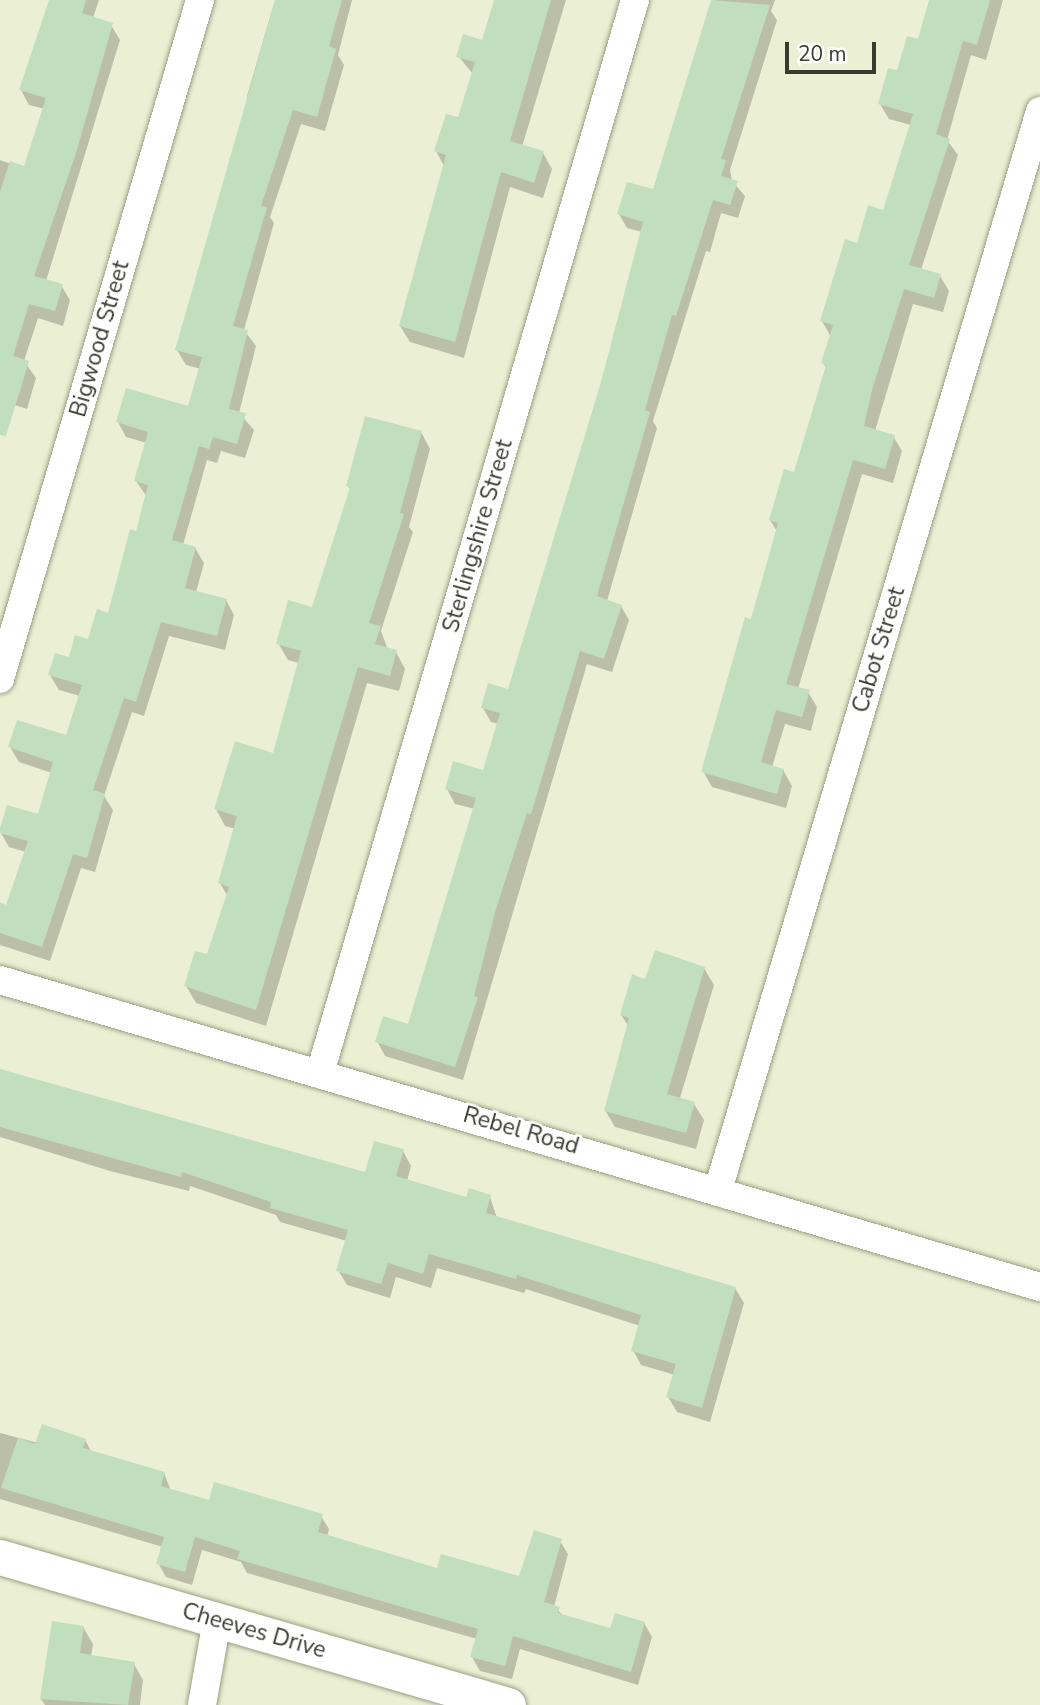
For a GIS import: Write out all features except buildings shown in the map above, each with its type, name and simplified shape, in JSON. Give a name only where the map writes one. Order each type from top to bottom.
[{"type":"street","name":"Bigwood Street","points":[[0,679],[200,0]]},
{"type":"street","name":"Sterlingshire Street","points":[[320,1073],[635,0]]},
{"type":"street","name":"Cabot Street","points":[[718,1190],[1040,111]]},
{"type":"street","name":"Rebel Road","points":[[0,980],[1040,1287]]},
{"type":"street","name":"Cheeves Drive","points":[[0,1557],[508,1705]]},
{"type":"street","points":[[202,1705],[217,1620]]}]
